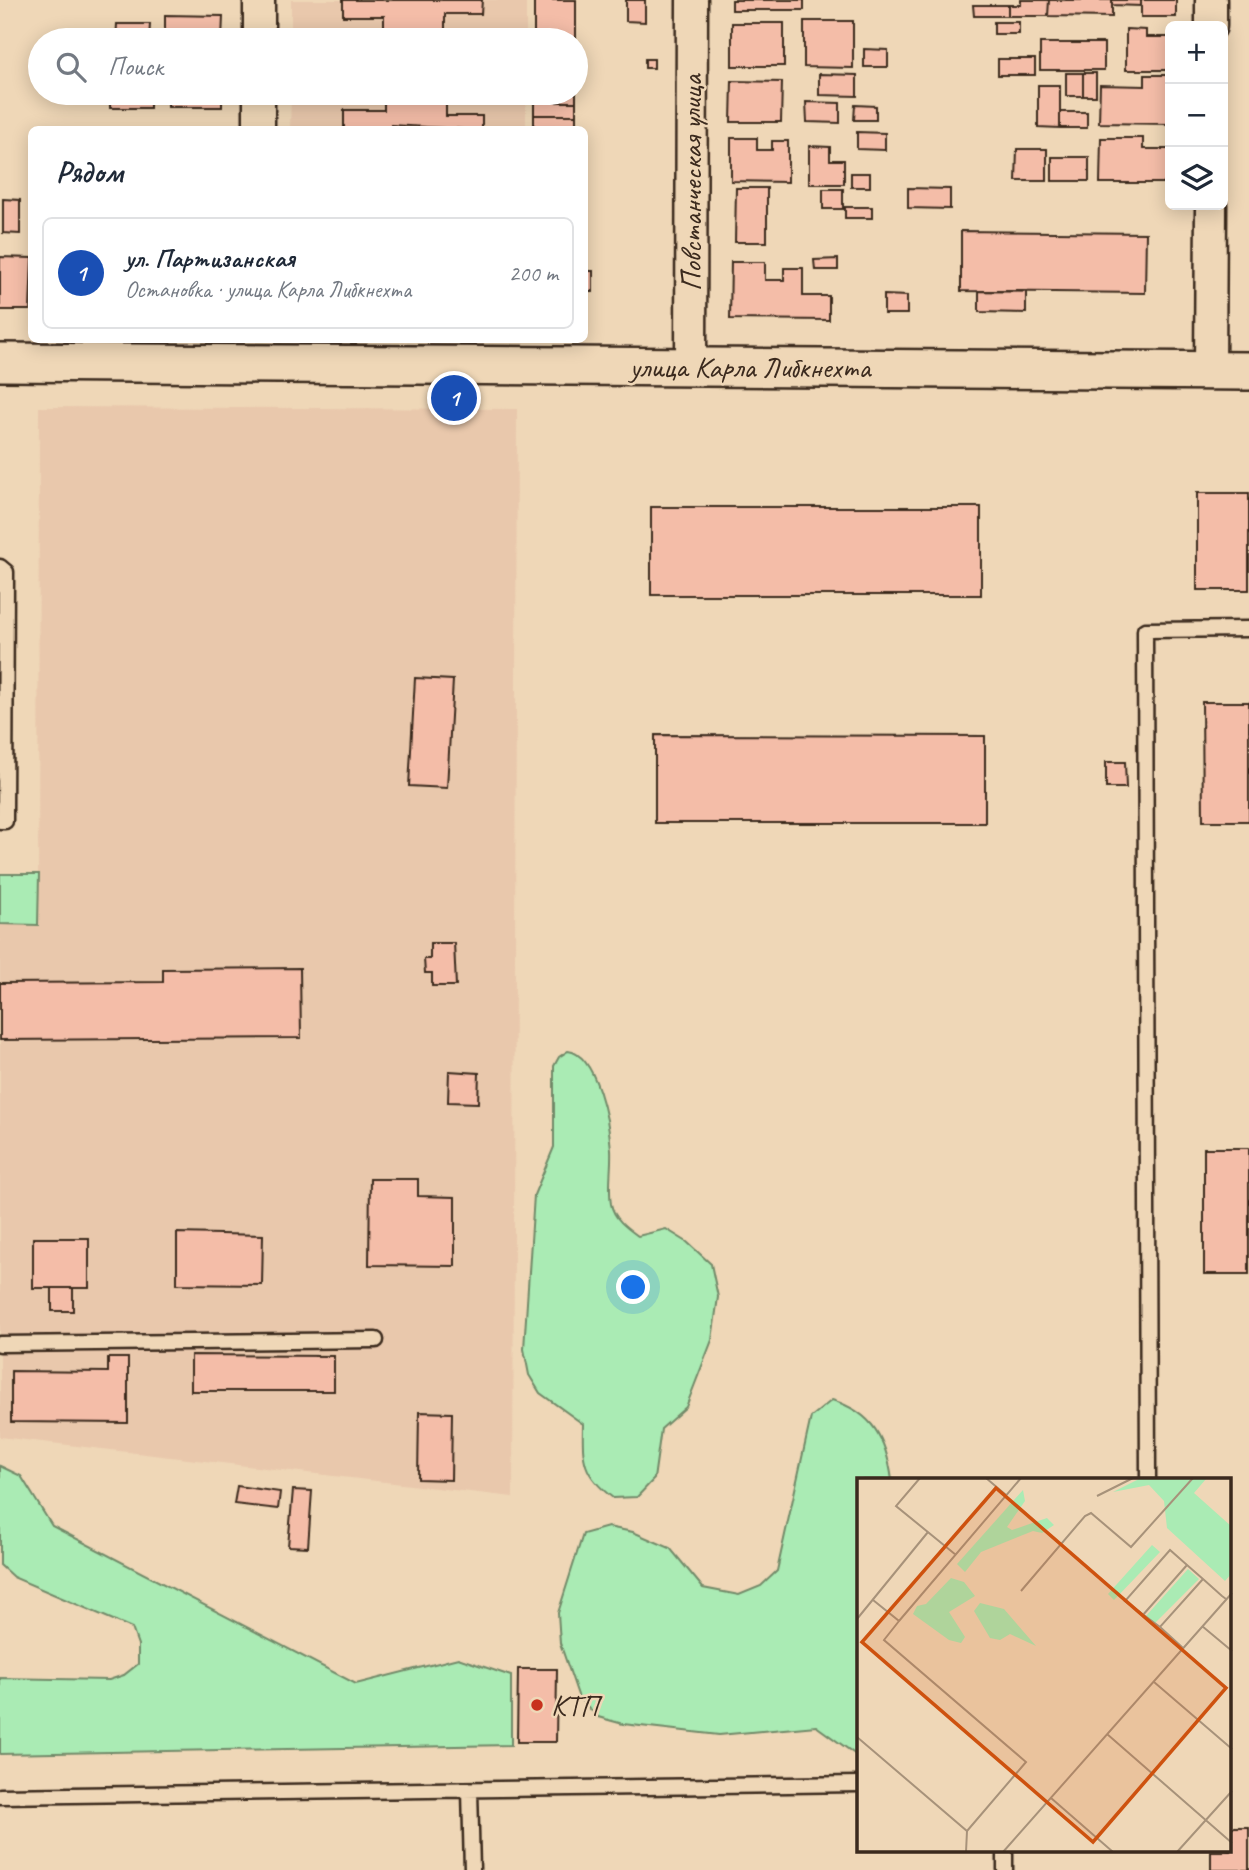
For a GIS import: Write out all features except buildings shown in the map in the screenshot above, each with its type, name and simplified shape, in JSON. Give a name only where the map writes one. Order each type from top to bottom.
[{"type":"street","points":[[259,0],[259,28]]},
{"type":"street","name":"Повстанческая улица","points":[[691,367],[692,0]]},
{"type":"street","points":[[1211,0],[1211,21]]},
{"type":"street","points":[[259,105],[260,126]]},
{"type":"street","points":[[1210,210],[1210,370]]},
{"type":"street","name":"улица Карла Либкнехта","points":[[0,362],[261,351],[691,367],[1249,371]]},
{"type":"lane","points":[[0,567],[6,572],[3,682],[5,821],[0,821]]},
{"type":"lane","points":[[1148,1478],[1145,629],[1249,629]]},
{"type":"lane","points":[[0,1344],[376,1340]]},
{"type":"lane","points":[[0,1796],[857,1784]]},
{"type":"lane","points":[[470,1790],[472,1870]]},
{"type":"shaded area","points":[[291,0],[526,0],[526,28],[291,28]]},
{"type":"shaded area","points":[[291,105],[526,105],[526,126],[290,126]]},
{"type":"shaded area","points":[[39,407],[517,409],[513,1497],[0,1437],[0,924],[38,924]]},
{"type":"green space","points":[[0,874],[39,874],[38,925],[0,924]]},
{"type":"green space","points":[[568,1051],[578,1055],[587,1064],[600,1092],[610,1138],[610,1197],[615,1214],[638,1236],[666,1229],[687,1242],[711,1264],[718,1297],[712,1340],[686,1407],[661,1429],[654,1479],[637,1497],[613,1498],[596,1482],[584,1458],[583,1424],[540,1393],[529,1375],[524,1349],[534,1195],[554,1147],[554,1066],[559,1057]]},
{"type":"green space","points":[[832,1400],[858,1412],[875,1429],[881,1440],[892,1478],[857,1478],[857,1756],[816,1726],[719,1735],[623,1724],[598,1717],[579,1698],[560,1643],[558,1613],[583,1534],[608,1527],[633,1532],[670,1548],[703,1588],[739,1595],[761,1586],[777,1571],[811,1417]]},
{"type":"green space","points":[[0,1466],[21,1476],[52,1526],[356,1684],[458,1658],[511,1676],[511,1745],[0,1754],[0,1678],[109,1680],[124,1675],[138,1664],[138,1645],[132,1628],[13,1577],[0,1565]]},
{"type":"place","name":"ул. Партизанская","points":[[454,398]]},
{"type":"place","name":"КТП","points":[[537,1705]]}]
